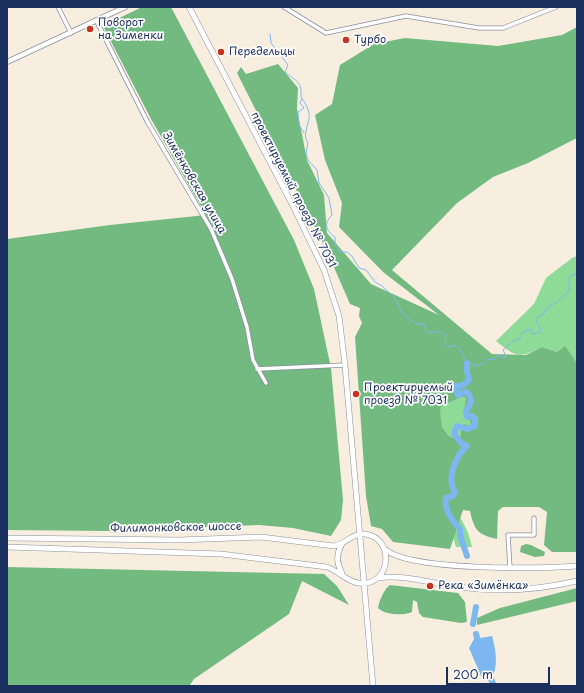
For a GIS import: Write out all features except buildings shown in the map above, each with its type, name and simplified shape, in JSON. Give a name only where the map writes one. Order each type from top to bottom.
[{"type":"main road","name":"проектируемый проезд № 7031","points":[[189,7],[291,202],[321,264],[339,316],[365,583]]},
{"type":"main road","name":"Филимонковское шоссе","points":[[7,538],[179,540],[262,537],[334,546],[344,542],[352,536],[360,534]]},
{"type":"main road","points":[[360,534],[377,539],[385,549],[394,556],[433,563],[510,568],[577,566]]},
{"type":"main road","points":[[343,574],[338,565],[337,558],[338,551],[344,542]]},
{"type":"main road","name":"Филимонковское шоссе","points":[[7,547],[221,554],[327,566],[355,582],[365,583]]},
{"type":"main road","points":[[378,578],[384,570],[386,563],[385,549]]},
{"type":"main road","points":[[373,686],[365,583],[378,578],[394,577],[489,590],[535,589],[577,581]]},
{"type":"street","points":[[58,7],[71,33]]},
{"type":"street","points":[[7,62],[96,22],[125,7]]},
{"type":"street","points":[[284,7],[326,34],[406,16],[479,28],[503,28],[556,7]]},
{"type":"street","name":"Зимёнковская улица","points":[[96,22],[147,121],[210,229],[234,286],[247,327],[253,360],[266,383]]},
{"type":"street","points":[[257,369],[345,366]]},
{"type":"street","points":[[510,568],[508,535],[534,535],[534,518]]},
{"type":"green space","points":[[142,7],[171,7],[294,240],[314,289],[331,368],[343,500],[341,520],[331,536],[293,528],[259,525],[108,531],[7,530],[7,239],[110,225],[206,215],[151,119],[103,26]]},
{"type":"green space","points":[[577,27],[577,138],[528,163],[493,177],[457,203],[392,270],[492,354],[526,355],[542,347],[557,352],[565,346],[577,363],[577,552],[552,552],[544,545],[547,512],[539,507],[503,507],[498,511],[497,539],[485,536],[478,531],[473,523],[470,511],[463,510],[450,549],[393,542],[382,529],[371,526],[366,496],[355,337],[362,323],[359,316],[360,308],[350,304],[326,249],[237,73],[241,67],[246,74],[278,64],[298,88],[297,109],[307,160],[324,195],[327,233],[371,284],[439,315],[383,272],[339,227],[342,203],[325,160],[315,115],[332,104],[340,65],[374,44],[405,38],[498,46],[562,35]],"holes":[[[462,397],[466,398],[464,411],[467,419],[471,422],[469,426],[464,424],[460,428],[461,433],[459,440],[449,436],[442,427],[440,409],[441,406]]]},
{"type":"green space","points":[[577,256],[577,363],[565,347],[557,352],[542,347],[522,355],[513,353],[496,341],[534,304],[546,278],[572,258]]},
{"type":"green space","points":[[462,397],[466,398],[472,421],[469,426],[460,428],[461,433],[459,440],[449,436],[442,427],[440,406]]},
{"type":"green space","points":[[453,508],[465,526],[472,547],[456,547],[453,538]]},
{"type":"green space","points":[[526,544],[545,552],[544,556],[535,557],[520,552],[521,546]]},
{"type":"green space","points":[[7,567],[324,574],[337,586],[349,605],[302,581],[289,614],[194,679],[189,686],[7,686]]},
{"type":"green space","points":[[390,585],[458,593],[465,602],[467,622],[461,623],[423,617],[419,613],[417,602],[413,600],[412,612],[394,614],[385,612],[378,608],[379,602],[384,592]]},
{"type":"green space","points":[[577,588],[577,601],[477,625],[477,618],[500,608]]},
{"type":"water","points":[[492,636],[495,647],[496,665],[493,676],[490,680],[482,678],[469,648],[474,639]]},
{"type":"waterway","points":[[270,34],[271,43],[288,65],[285,72],[299,84],[301,97],[306,104],[309,117],[305,136],[308,143],[306,153],[308,160],[317,170],[319,183],[329,198],[332,215],[327,221],[327,227],[329,232],[335,237],[335,244],[340,252],[347,252],[352,256],[359,268],[366,270],[375,282],[382,286],[395,298],[401,311],[407,317],[416,324],[424,324],[426,331],[432,333],[438,331],[444,334],[446,337],[445,343],[449,347],[455,345],[460,349],[465,360]]},
{"type":"waterway","points":[[302,99],[300,103],[304,108],[298,112],[299,125],[304,133]]},
{"type":"waterway","points":[[467,362],[476,366],[483,364],[487,359],[494,360],[497,355],[505,358],[506,356],[503,350],[515,340],[519,340],[523,332],[530,329],[532,334],[540,332],[541,329],[536,321],[539,316],[544,314],[545,310],[561,299],[569,291],[569,279],[571,275],[575,274],[577,276]]},
{"type":"waterway","points":[[467,363],[467,372]]},
{"type":"waterway","points":[[467,556],[460,535],[460,529],[449,515],[445,502],[446,498],[453,496],[455,493],[451,479],[454,465],[461,452],[467,446],[462,444],[454,434],[457,426],[467,429],[475,426],[475,419],[472,416],[467,417],[466,412],[470,403],[470,396],[465,392],[458,395],[455,386],[462,386],[469,380],[468,375]]},
{"type":"waterway","points":[[473,624],[476,607]]},
{"type":"waterway","points":[[476,634],[479,646]]},
{"type":"waterway","points":[[488,672],[494,686]]},
{"type":"place","name":"Поворот на Зименки","points":[[90,29]]},
{"type":"place","name":"Турбо","points":[[346,40]]},
{"type":"place","name":"Передельцы","points":[[221,52]]},
{"type":"place","name":"Проектируемый проезд № 7031","points":[[356,394]]},
{"type":"place","name":"Река «Зимёнка»","points":[[430,586]]}]
